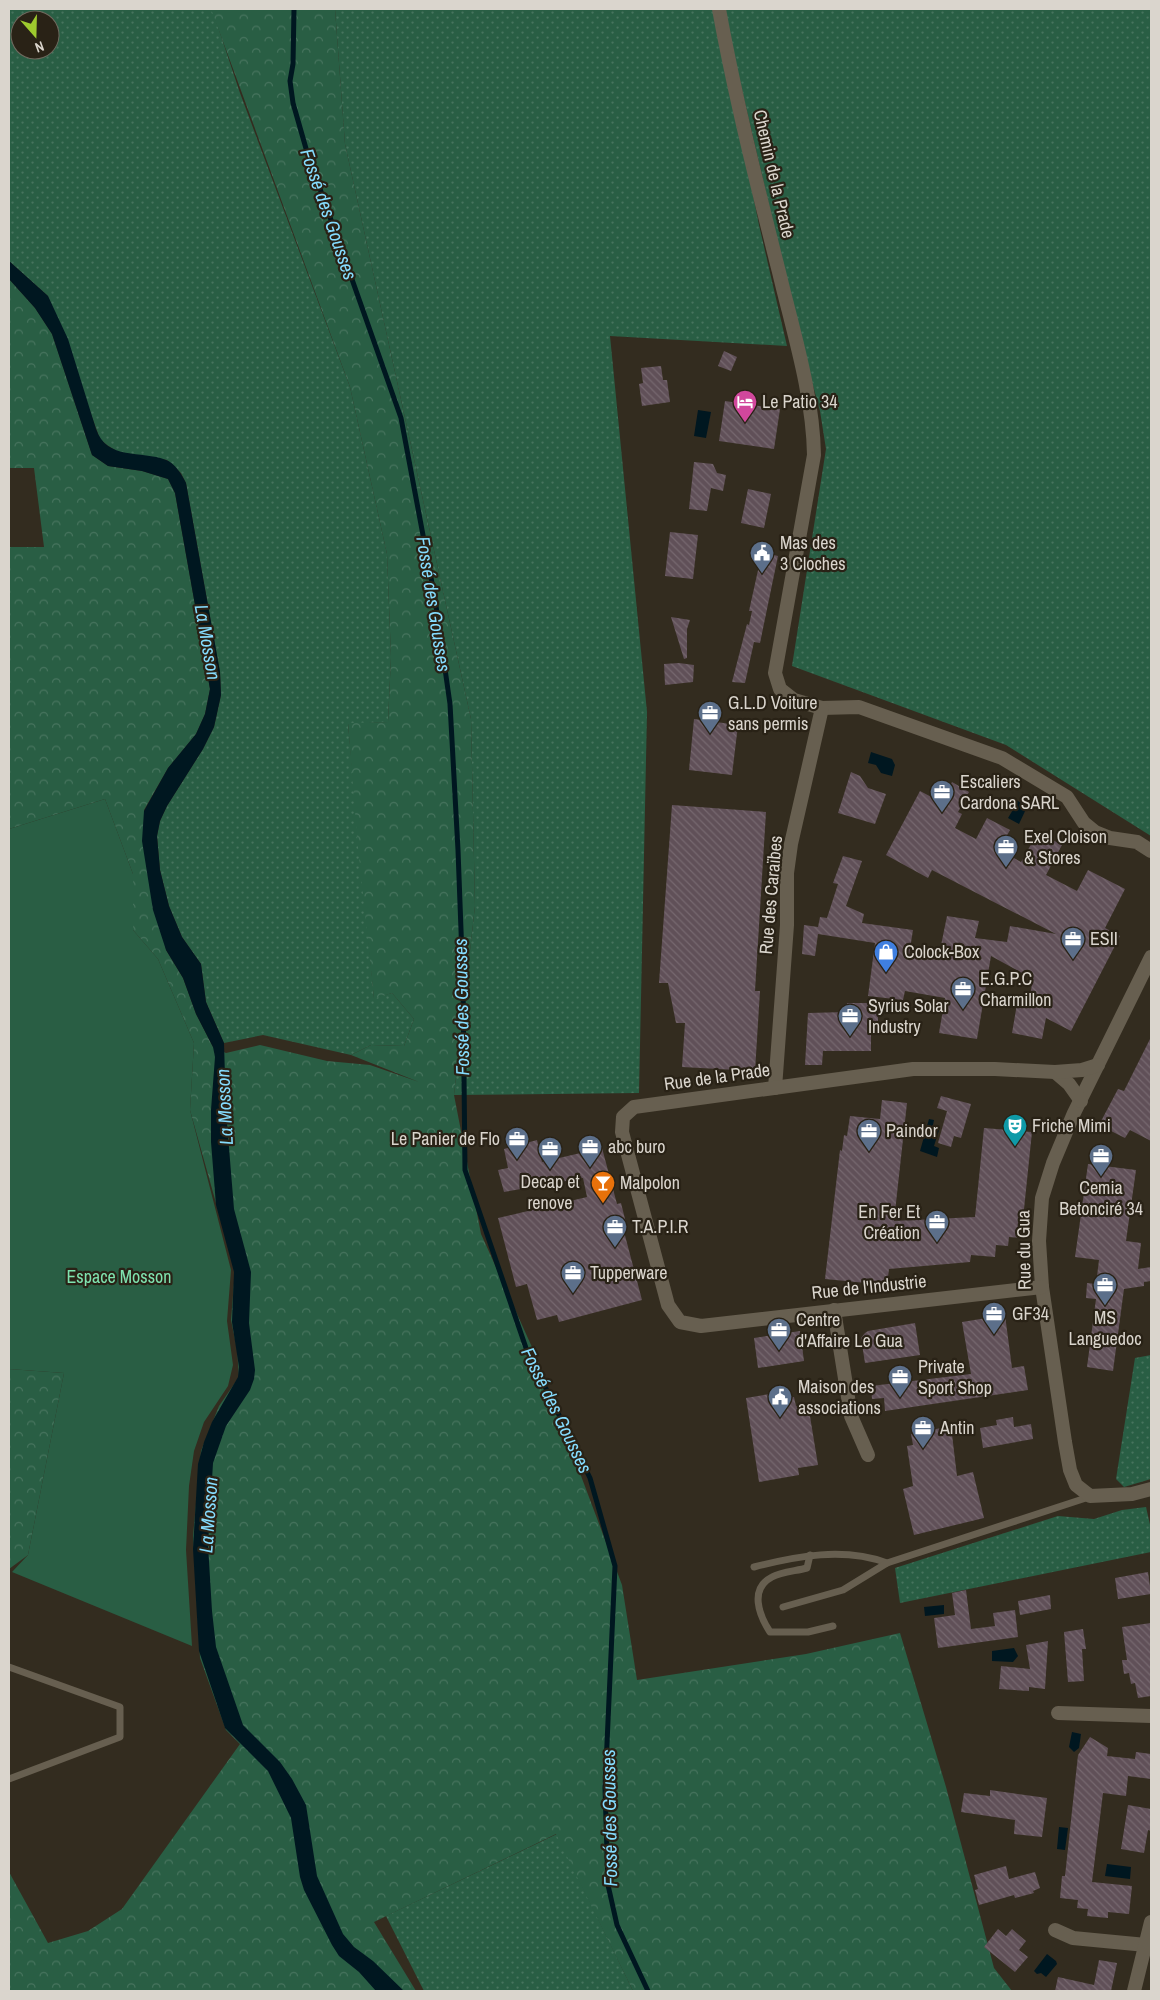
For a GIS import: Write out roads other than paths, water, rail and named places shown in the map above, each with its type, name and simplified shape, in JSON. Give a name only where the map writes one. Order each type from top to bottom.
[{"type":"street","name":"Chemin de la Prade","points":[[719,9],[729,63],[813,426],[814,455],[775,673],[780,689],[794,700],[822,708],[859,708],[1002,758],[1067,797],[1084,823],[1096,832],[1110,838],[1136,842],[1151,851]]},
{"type":"street","name":"Rue des Caraïbes","points":[[775,1088],[786,925],[787,873],[791,844],[822,708]]},
{"type":"street","name":"Rue du Gua","points":[[1090,1496],[1076,1485],[1070,1470],[1042,1287],[1039,1241],[1042,1198],[1053,1163],[1080,1101],[1151,957]]},
{"type":"street","name":"Rue de la Prade","points":[[700,1326],[680,1322],[668,1305],[622,1132],[623,1116],[634,1107],[913,1069],[995,1069],[1054,1072],[1082,1070],[1098,1065]]},
{"type":"street","points":[[1054,1072],[1069,1084],[1080,1101]]},
{"type":"street","name":"Rue de l'Industrie","points":[[700,1326],[1042,1287]]},
{"type":"street","points":[[834,1310],[851,1416],[868,1455]]},
{"type":"street","points":[[1090,1496],[1132,1494],[1151,1489]]},
{"type":"street","points":[[1058,1714],[1151,1716]]},
{"type":"street","points":[[1134,1991],[1151,1922]]},
{"type":"street","points":[[1055,1930],[1073,1938],[1146,1945]]},
{"type":"lane","points":[[783,1607],[843,1590],[887,1563],[1090,1496]]},
{"type":"lane","points":[[754,1567],[810,1555],[852,1554],[874,1558],[887,1563]]},
{"type":"lane","points":[[810,1555],[807,1568],[772,1577],[760,1589],[758,1609],[770,1632],[808,1632],[833,1626]]},
{"type":"lane","points":[[9,1667],[120,1707],[120,1737],[9,1778]]},
{"type":"water","name":"La Mosson","points":[[9,261],[48,296],[68,339],[96,429],[101,439],[108,446],[116,450],[166,460],[178,470],[186,483],[220,672],[221,695],[214,727],[203,749],[167,806],[160,821],[157,836],[160,870],[169,906],[182,937],[201,964],[206,1002],[224,1043],[226,1111],[234,1209],[251,1272],[249,1323],[255,1370],[250,1390],[226,1426],[213,1463],[208,1545],[216,1647],[243,1725],[280,1762],[306,1805],[317,1876],[343,1934],[354,1947],[373,1961],[404,1991],[376,1991],[359,1972],[339,1956],[332,1945],[304,1890],[300,1877],[291,1818],[268,1771],[225,1728],[199,1651],[193,1549],[198,1464],[212,1422],[238,1377],[239,1367],[232,1322],[234,1272],[216,1205],[211,1142],[211,1110],[215,1057],[213,1047],[196,1014],[183,978],[166,950],[153,910],[142,841],[144,811],[168,768],[196,734],[205,714],[210,689],[175,493],[168,479],[142,471],[108,466],[92,455],[52,334],[35,308],[9,279]]},
{"type":"water","points":[[698,410],[711,412],[706,438],[694,436]]},
{"type":"water","points":[[871,752],[892,759],[895,765],[892,776],[881,773],[876,765],[868,763]]},
{"type":"water","points":[[1012,797],[1027,807],[1019,824],[1008,818],[1014,808],[1008,805],[1008,798]]},
{"type":"water","points":[[929,1119],[934,1120],[933,1125],[940,1127],[934,1146],[939,1148],[937,1157],[920,1151]]},
{"type":"water","points":[[944,1605],[944,1614],[925,1616],[924,1607]]},
{"type":"water","points":[[1014,1648],[1018,1656],[1013,1662],[992,1661],[992,1651]]},
{"type":"water","points":[[1072,1732],[1081,1734],[1079,1748],[1074,1752],[1069,1747]]},
{"type":"water","points":[[1059,1827],[1068,1828],[1065,1850],[1057,1849]]},
{"type":"water","points":[[1107,1864],[1131,1867],[1130,1879],[1105,1876]]},
{"type":"water","points":[[1047,1954],[1057,1964],[1046,1977],[1034,1971]]},
{"type":"waterway","name":"Fossé des Gousses","points":[[294,9],[293,64],[290,81],[293,103],[307,152],[401,418],[435,599],[450,704],[458,850],[463,983],[465,1170],[526,1348],[590,1478],[615,1566],[605,1788],[608,1885],[617,1925],[648,1991]]},
{"type":"place","name":"Le Patio 34","points":[[745,423]]},
{"type":"place","name":"Mas des 3 Cloches","points":[[762,574]]},
{"type":"place","name":"G.L.D Voiture sans permis","points":[[710,734]]},
{"type":"place","name":"Escaliers Cardona SARL","points":[[942,813]]},
{"type":"place","name":"Exel Cloison & Stores","points":[[1006,868]]},
{"type":"place","name":"ESII","points":[[1073,960]]},
{"type":"place","name":"Colock-Box","points":[[886,973]]},
{"type":"place","name":"E.G.P.C Charmillon","points":[[963,1010]]},
{"type":"place","name":"Syrius Solar Industry","points":[[850,1037]]},
{"type":"place","name":"Friche Mimi","points":[[1015,1147]]},
{"type":"place","name":"Paindor","points":[[869,1152]]},
{"type":"place","name":"Le Panier de Flo","points":[[517,1160]]},
{"type":"place","name":"abc buro","points":[[590,1168]]},
{"type":"place","name":"Decap et renove","points":[[550,1170]]},
{"type":"place","name":"Cemia Betonciré 34","points":[[1101,1177]]},
{"type":"place","name":"Malpolon","points":[[603,1204]]},
{"type":"place","name":"En Fer Et Création","points":[[937,1243]]},
{"type":"place","name":"T.A.P.I.R","points":[[615,1248]]},
{"type":"place","name":"Tupperware","points":[[573,1294]]},
{"type":"place","name":"MS Languedoc","points":[[1105,1306]]},
{"type":"place","name":"GF34","points":[[994,1335]]},
{"type":"place","name":"Centre d'Affaire Le Gua","points":[[779,1351]]},
{"type":"place","name":"Private Sport Shop","points":[[900,1398]]},
{"type":"place","name":"Maison des associations","points":[[780,1418]]},
{"type":"place","name":"Antin","points":[[923,1449]]},
{"type":"park label","name":"Espace Mosson","points":[[119,1277]]}]
